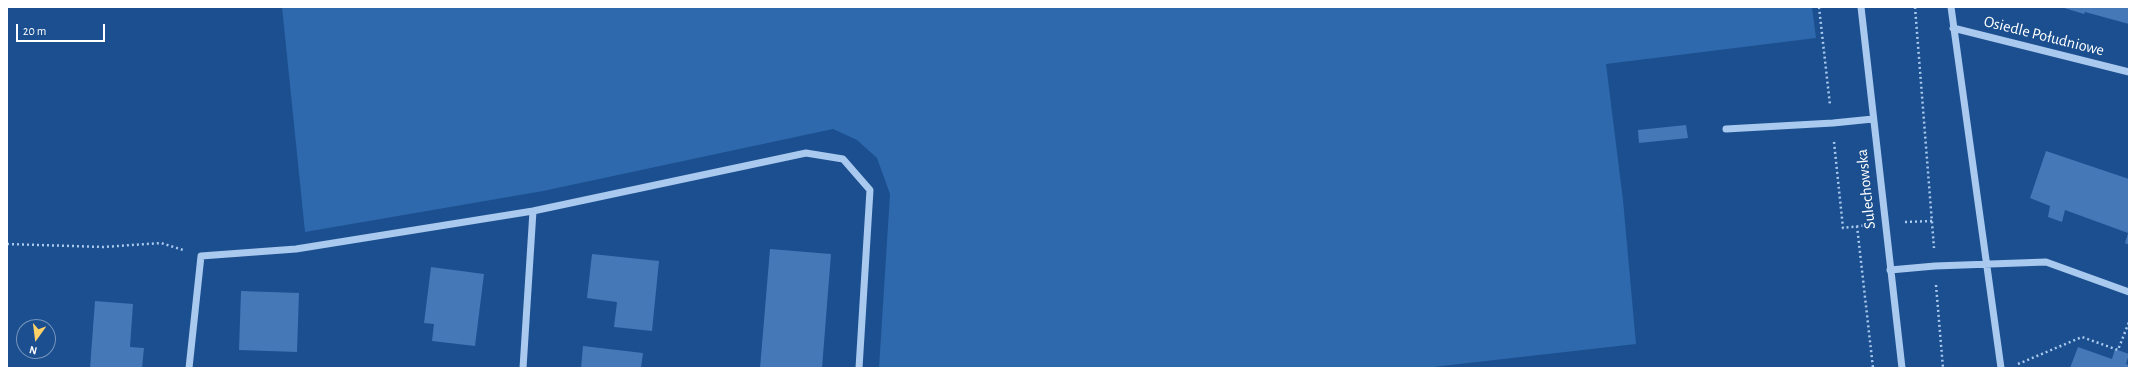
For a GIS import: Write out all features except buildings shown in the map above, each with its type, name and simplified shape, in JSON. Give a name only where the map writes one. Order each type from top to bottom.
[{"type":"street","name":"Sulechowska","points":[[1861,7],[1872,119],[1902,368]]},
{"type":"street","points":[[1951,7],[2001,368]]},
{"type":"street","name":"Osiedle Południowe","points":[[1953,28],[2129,72]]},
{"type":"street","points":[[1726,128],[1832,123],[1872,119]]},
{"type":"street","points":[[189,368],[201,256],[296,249],[533,211],[806,153],[843,159],[870,190],[859,368]]},
{"type":"street","points":[[524,368],[533,211]]},
{"type":"street","points":[[1890,270],[1934,266],[2046,262],[2129,292]]},
{"type":"path","points":[[1819,7],[1843,228],[1884,223],[1932,221]]},
{"type":"path","points":[[1915,7],[1943,368]]},
{"type":"path","points":[[1857,226],[1873,368]]},
{"type":"path","points":[[7,244],[103,247],[161,243],[201,256]]},
{"type":"path","points":[[2016,365],[2082,338],[2118,350],[2129,322]]},
{"type":"shaded area","points":[[282,7],[1812,7],[1816,38],[1606,64],[1623,200],[1636,344],[1424,368],[879,368],[890,194],[877,158],[857,140],[833,129],[543,191],[305,232]]}]
